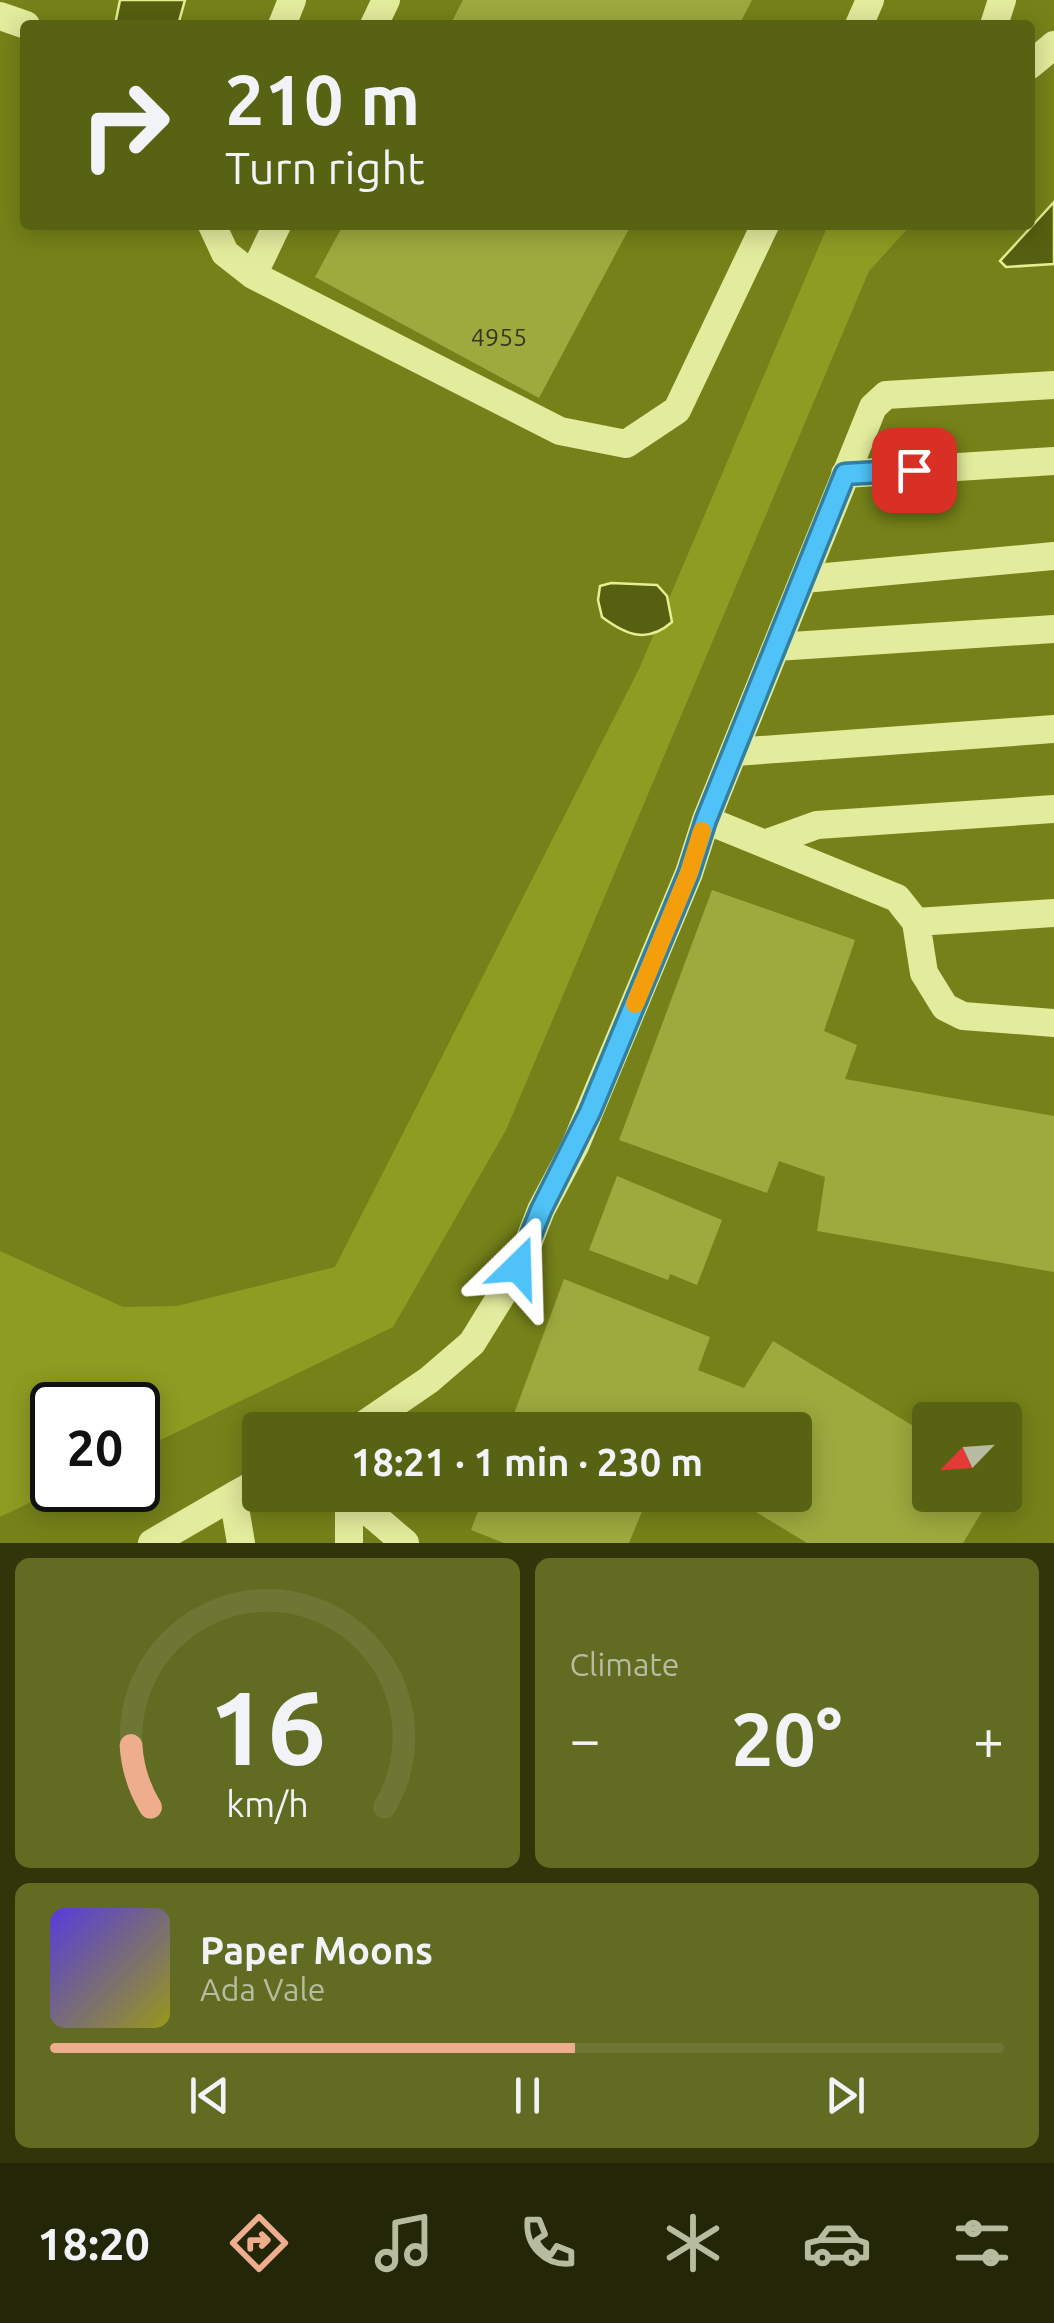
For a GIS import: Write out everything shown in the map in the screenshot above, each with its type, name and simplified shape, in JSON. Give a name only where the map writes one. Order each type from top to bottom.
[{"type":"lane","points":[[214,230],[225,254],[253,275],[560,432],[626,444],[678,410],[763,230]]},
{"type":"lane","points":[[253,275],[275,230]]},
{"type":"lane","points":[[382,1412],[429,1380],[472,1343],[518,1267],[541,1210],[575,1146],[689,873],[706,820],[873,407],[886,396],[1054,385]]},
{"type":"lane","points":[[845,474],[1054,460]]},
{"type":"lane","points":[[804,579],[1054,556]]},
{"type":"lane","points":[[776,648],[1054,629]]},
{"type":"lane","points":[[735,752],[1054,730]]},
{"type":"lane","points":[[767,844],[817,824],[1054,809]]},
{"type":"lane","points":[[706,820],[897,898],[916,922],[924,972],[945,1007],[963,1016],[1054,1024]]},
{"type":"lane","points":[[916,922],[1054,914]]},
{"type":"lane","points":[[155,1542],[242,1491]]},
{"type":"lane","points":[[349,1543],[349,1495],[405,1543]]},
{"type":"lane","points":[[233,1496],[241,1543]]},
{"type":"shaded area","points":[[120,0],[185,0],[179,20],[116,20]]},
{"type":"shaded area","points":[[1054,202],[1054,264],[1006,267],[1000,261],[1028,230],[1035,230],[1035,223]]},
{"type":"shaded area","points":[[826,230],[906,230],[869,271],[506,1130],[393,1327],[160,1440],[160,1382],[30,1382],[30,1503],[0,1517],[0,1251],[123,1307],[177,1306],[335,1267],[639,669]]},
{"type":"shaded area","points":[[657,585],[667,596],[672,622],[645,635],[611,623],[602,617],[598,600],[600,586]]},
{"type":"building","points":[[463,0],[752,0],[742,20],[453,20]]},
{"type":"building","points":[[340,230],[628,230],[539,398],[315,277]]},
{"type":"building","points":[[712,890],[855,940],[824,1031],[857,1045],[845,1079],[1054,1116],[1054,1272],[817,1231],[825,1177],[779,1161],[767,1193],[619,1140]]},
{"type":"building","points":[[617,1176],[722,1220],[697,1285],[670,1274],[668,1280],[589,1250]]},
{"type":"building","points":[[564,1279],[710,1337],[698,1370],[744,1388],[773,1341],[912,1425],[912,1512],[982,1512],[963,1543],[807,1543],[756,1512],[812,1512],[812,1412],[515,1412]]},
{"type":"building","points":[[478,1512],[642,1512],[629,1543],[504,1543],[471,1530]]},
{"type":"slow traffic","points":[[635,1004],[689,873],[702,831]]},
{"type":"route","points":[[518,1267],[541,1210],[575,1146],[689,873],[706,820],[845,474],[914,470]]}]
